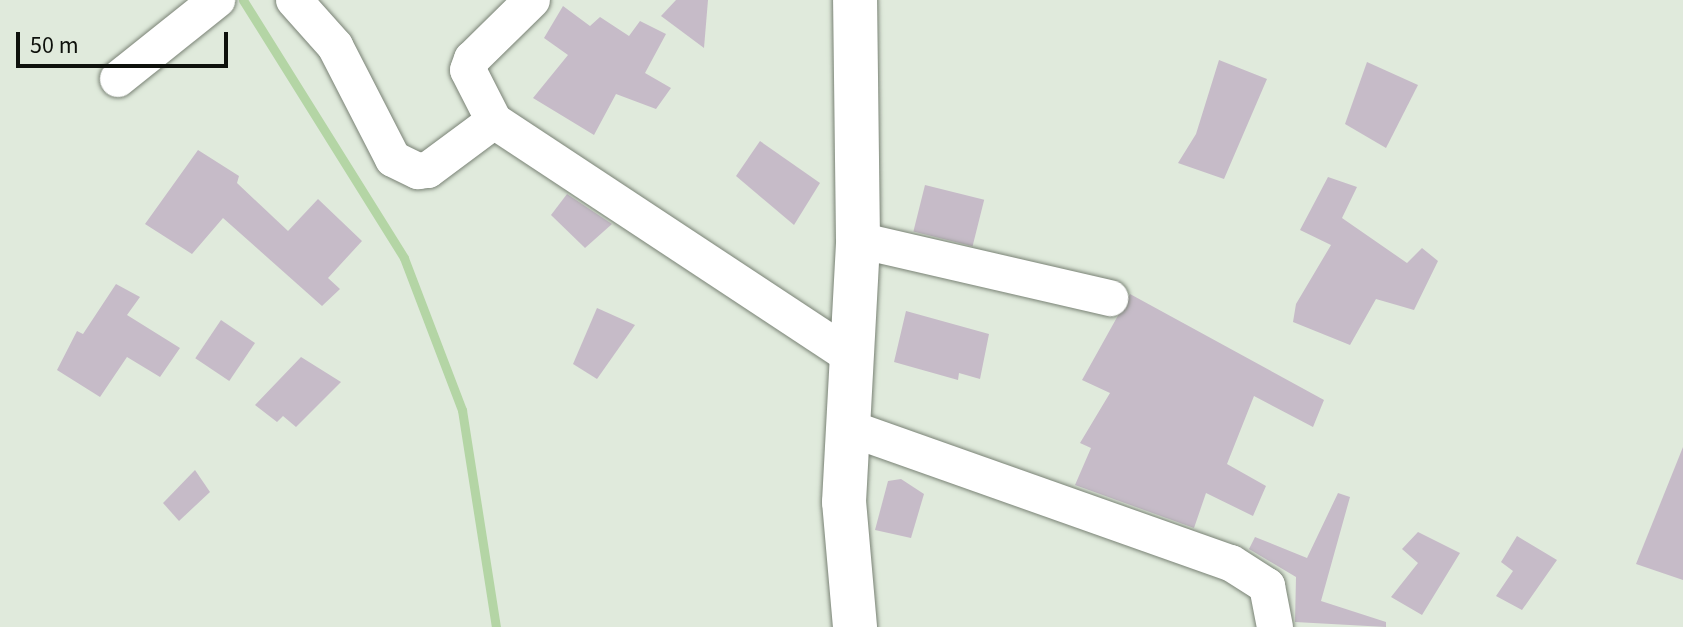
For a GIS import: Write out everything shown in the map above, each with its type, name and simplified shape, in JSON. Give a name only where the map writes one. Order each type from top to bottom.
[{"type":"main road","points":[[855,0],[858,240],[846,562],[855,627]]},
{"type":"street","points":[[294,0],[335,46],[400,166],[428,170],[494,121]]},
{"type":"street","points":[[532,0],[472,59],[468,70],[494,121],[854,358]]},
{"type":"street","points":[[118,79],[212,2]]},
{"type":"street","points":[[858,240],[1110,298]]},
{"type":"street","points":[[849,428],[1231,563],[1267,586],[1275,627]]},
{"type":"building","points":[[676,0],[708,0],[704,48],[661,16]]},
{"type":"building","points":[[563,6],[590,26],[600,17],[629,36],[640,21],[666,34],[645,73],[671,88],[656,109],[616,94],[594,135],[533,98],[568,55],[544,38]]},
{"type":"building","points":[[1219,60],[1267,79],[1224,179],[1178,163],[1196,134]]},
{"type":"building","points":[[1367,62],[1418,85],[1386,148],[1345,124]]},
{"type":"building","points":[[760,141],[820,183],[794,225],[736,176]]},
{"type":"building","points":[[198,150],[239,176],[237,183],[288,231],[318,199],[362,241],[328,278],[340,289],[322,306],[223,218],[192,254],[145,224]]},
{"type":"building","points":[[1328,177],[1357,187],[1342,218],[1407,263],[1422,248],[1438,261],[1414,310],[1376,299],[1350,345],[1293,322],[1296,304],[1331,245],[1300,230]]},
{"type":"building","points":[[925,185],[984,200],[973,246],[913,232]]},
{"type":"building","points":[[567,194],[612,224],[585,248],[551,215]]},
{"type":"building","points":[[116,284],[140,297],[127,315],[180,348],[160,377],[127,357],[100,397],[57,370],[77,331],[83,334]]},
{"type":"building","points":[[1130,294],[1324,400],[1313,427],[1254,396],[1227,464],[1266,486],[1253,516],[1206,493],[1194,528],[1075,485],[1091,448],[1080,443],[1110,393],[1082,380]]},
{"type":"building","points":[[597,308],[635,325],[597,379],[573,364]]},
{"type":"building","points":[[906,311],[989,334],[980,379],[959,373],[958,380],[894,362]]},
{"type":"building","points":[[221,320],[255,343],[229,381],[195,358]]},
{"type":"building","points":[[301,357],[341,382],[296,427],[283,416],[277,422],[255,405]]},
{"type":"building","points":[[1683,447],[1683,580],[1636,564]]},
{"type":"building","points":[[195,470],[210,492],[179,521],[163,503]]},
{"type":"building","points":[[901,479],[924,494],[911,538],[875,530],[888,481]]},
{"type":"building","points":[[1338,493],[1350,497],[1321,601],[1386,622],[1386,627],[1295,622],[1296,577],[1249,549],[1255,537],[1307,558]]},
{"type":"building","points":[[1418,532],[1460,553],[1422,615],[1391,597],[1418,563],[1402,549]]},
{"type":"building","points":[[1517,536],[1557,560],[1522,610],[1496,596],[1513,571],[1501,562]]},
{"type":"waterway","points":[[243,0],[404,258],[462,410],[496,627]]}]
